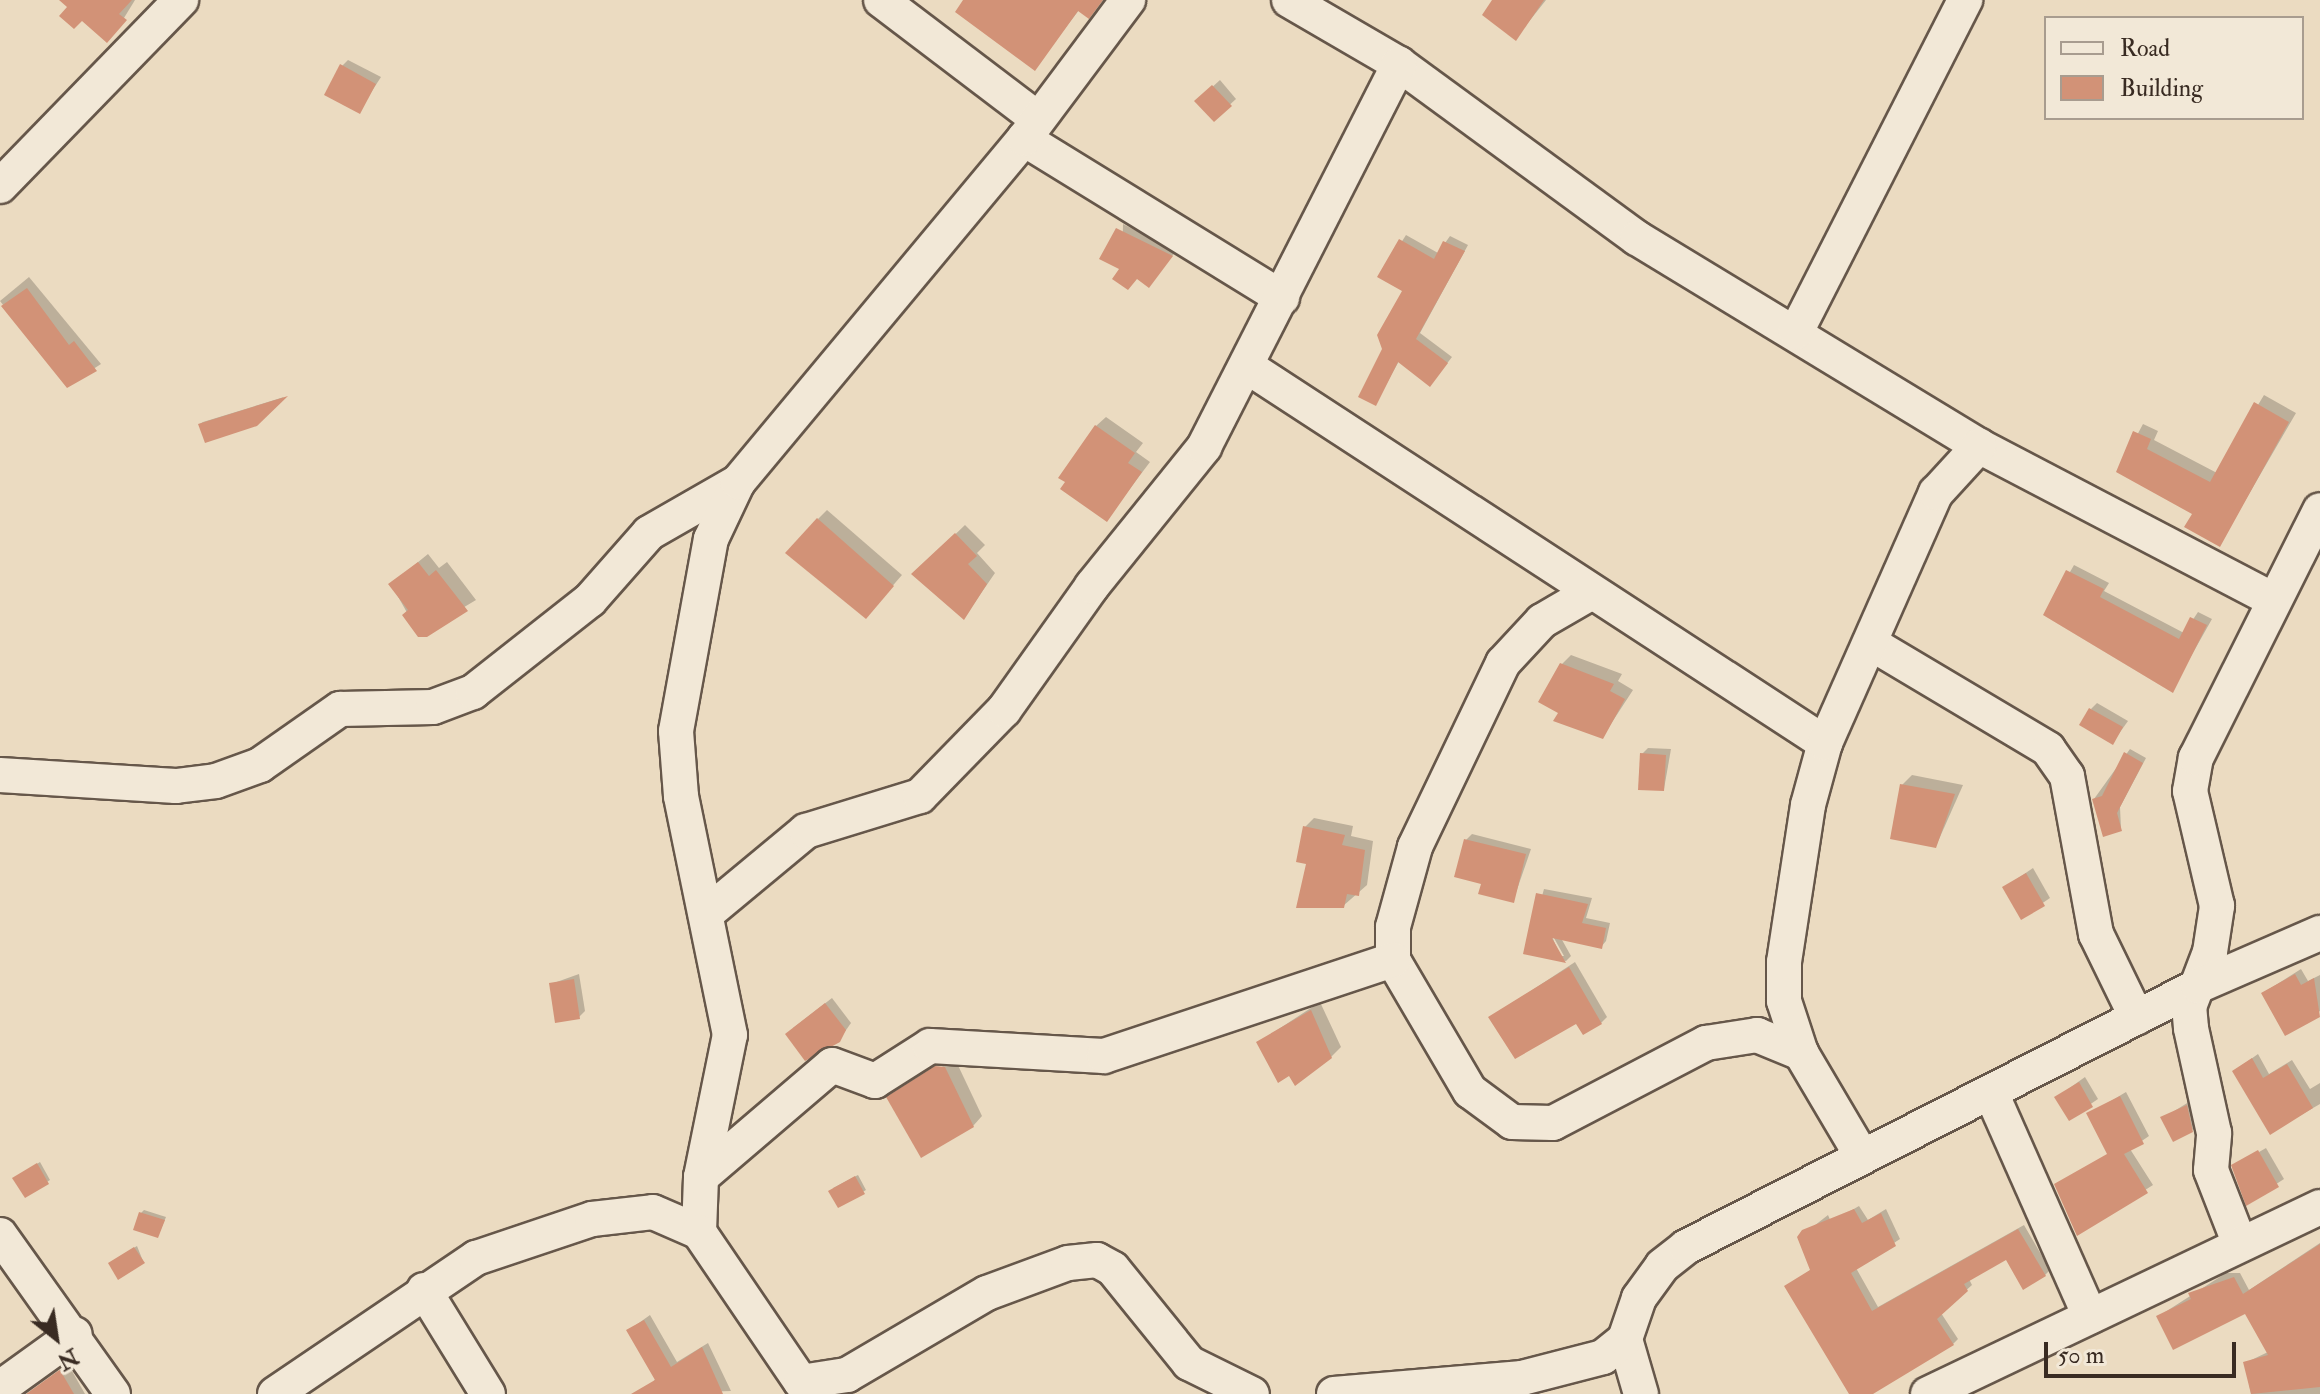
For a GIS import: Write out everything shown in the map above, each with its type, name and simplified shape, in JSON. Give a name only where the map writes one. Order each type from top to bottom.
[{"type":"street","points":[[0,186],[181,0]]},
{"type":"street","points":[[881,0],[1031,129],[1282,298]]},
{"type":"street","points":[[1128,0],[1031,129],[738,482],[711,539],[676,731],[706,914],[730,1035],[701,1177],[699,1232],[795,1388],[847,1375],[987,1293],[1068,1263],[1097,1260],[1113,1269],[1189,1363],[1252,1394]]},
{"type":"street","points":[[1289,0],[1399,64],[1637,238],[1979,446],[2272,599]]},
{"type":"street","points":[[1796,332],[1965,0]]},
{"type":"street","points":[[706,914],[806,831],[920,796],[942,781],[1204,447],[1248,367],[1399,64]]},
{"type":"street","points":[[1248,367],[1825,743]]},
{"type":"street","points":[[1862,1156],[1801,1053],[1784,1001],[1784,962],[1808,805],[1825,743],[1872,644],[1936,493],[1979,446]]},
{"type":"street","points":[[0,775],[176,786],[216,781],[260,765],[340,709],[446,702],[527,654],[590,600],[649,533],[738,482]]},
{"type":"street","points":[[2239,1242],[2211,1170],[2214,1133],[2189,1007],[2198,986],[2217,906],[2190,791],[2196,758],[2272,599],[2320,510]]},
{"type":"street","points":[[1592,592],[1542,621],[1503,663],[1415,847],[1393,927],[1393,960],[1470,1091],[1512,1122],[1534,1128],[1706,1043],[1757,1035],[1801,1053]]},
{"type":"street","points":[[1872,644],[2048,749],[2067,776],[2096,934],[2137,1018]]},
{"type":"street","points":[[1641,1394],[1625,1339],[1639,1298],[1686,1247],[1862,1156],[1992,1095],[2198,986],[2320,933]]},
{"type":"street","points":[[701,1177],[832,1065],[875,1081],[930,1046],[1104,1056],[1393,960]]},
{"type":"street","points":[[1992,1095],[2090,1316]]},
{"type":"street","points":[[1928,1394],[2239,1242],[2320,1207]]},
{"type":"street","points":[[275,1394],[424,1290],[518,1240],[592,1219],[653,1212],[699,1232]]},
{"type":"street","points":[[0,1235],[75,1334],[113,1394]]},
{"type":"street","points":[[424,1290],[488,1394]]},
{"type":"street","points":[[0,1388],[75,1334]]},
{"type":"street","points":[[1334,1394],[1564,1371],[1625,1339]]},
{"type":"building","points":[[59,0],[132,0],[119,14],[127,20],[107,43],[82,21],[74,29],[59,16],[67,7]]},
{"type":"building","points":[[963,0],[1103,0],[1089,19],[1078,11],[1035,71],[955,12]]},
{"type":"building","points":[[1492,0],[1544,0],[1516,41],[1482,15]]},
{"type":"building","points":[[340,64],[376,84],[360,114],[324,95]]},
{"type":"building","points":[[1212,85],[1232,106],[1214,122],[1194,101]]},
{"type":"building","points":[[1116,228],[1173,256],[1149,288],[1137,279],[1128,290],[1112,279],[1119,269],[1099,259]]},
{"type":"building","points":[[1399,239],[1434,259],[1443,241],[1465,251],[1416,339],[1448,363],[1430,387],[1398,362],[1376,406],[1358,397],[1382,349],[1377,335],[1402,291],[1377,277]]},
{"type":"building","points":[[27,288],[69,345],[74,341],[97,371],[67,388],[1,306]]},
{"type":"building","points":[[288,396],[257,426],[205,443],[198,424]]},
{"type":"building","points":[[2254,402],[2289,422],[2220,547],[2184,527],[2192,514],[2116,472],[2133,431],[2151,439],[2147,449],[2210,482]]},
{"type":"building","points":[[1095,425],[1135,453],[1128,463],[1142,472],[1107,522],[1060,489],[1065,482],[1058,478]]},
{"type":"building","points":[[817,518],[894,586],[866,619],[785,553]]},
{"type":"building","points":[[955,533],[977,556],[968,564],[987,584],[964,620],[911,574]]},
{"type":"building","points":[[418,562],[429,576],[436,570],[468,611],[427,637],[418,637],[402,615],[408,610],[388,584]]},
{"type":"building","points":[[2066,570],[2104,589],[2100,597],[2179,639],[2190,617],[2207,625],[2173,693],[2043,615]]},
{"type":"building","points":[[1560,663],[1614,684],[1610,691],[1625,699],[1603,739],[1553,721],[1558,713],[1538,702]]},
{"type":"building","points":[[2089,708],[2123,727],[2113,745],[2079,725]]},
{"type":"building","points":[[2124,752],[2143,763],[2117,813],[2122,831],[2103,837],[2092,799],[2102,796]]},
{"type":"building","points":[[1640,753],[1666,755],[1664,791],[1638,790]]},
{"type":"building","points":[[1900,784],[1955,794],[1936,848],[1890,839]]},
{"type":"building","points":[[1303,826],[1345,835],[1342,845],[1365,850],[1359,896],[1347,894],[1344,908],[1296,908],[1306,864],[1296,862]]},
{"type":"building","points":[[1464,839],[1526,854],[1514,903],[1478,894],[1481,884],[1454,877]]},
{"type":"building","points":[[2026,873],[2045,906],[2021,920],[2002,887]]},
{"type":"building","points":[[1536,893],[1588,904],[1582,923],[1606,928],[1602,949],[1552,938],[1566,963],[1523,954]]},
{"type":"building","points":[[1569,967],[1602,1024],[1583,1035],[1576,1024],[1515,1059],[1488,1017]]},
{"type":"building","points":[[2295,974],[2301,985],[2314,978],[2320,1017],[2285,1036],[2261,993]]},
{"type":"building","points":[[574,979],[580,1019],[555,1023],[549,983]]},
{"type":"building","points":[[825,1003],[846,1030],[840,1042],[805,1061],[785,1034]]},
{"type":"building","points":[[1311,1010],[1332,1058],[1295,1086],[1289,1076],[1278,1083],[1256,1042]]},
{"type":"building","points":[[2252,1058],[2263,1078],[2287,1064],[2313,1108],[2270,1135],[2232,1071]]},
{"type":"building","points":[[935,1066],[945,1067],[974,1127],[921,1158],[886,1097]]},
{"type":"building","points":[[2079,1082],[2093,1107],[2069,1121],[2054,1097]]},
{"type":"building","points":[[2120,1096],[2144,1144],[2124,1154],[2148,1193],[2077,1236],[2054,1184],[2107,1154],[2086,1113]]},
{"type":"building","points":[[2187,1105],[2193,1132],[2173,1142],[2160,1117]]},
{"type":"building","points":[[2258,1150],[2279,1187],[2246,1206],[2231,1165]]},
{"type":"building","points":[[37,1163],[49,1184],[25,1198],[12,1178]]},
{"type":"building","points":[[855,1176],[865,1194],[838,1208],[828,1191]]},
{"type":"building","points":[[1854,1209],[1862,1223],[1881,1213],[1896,1246],[1851,1273],[1872,1311],[2018,1229],[2046,1276],[2023,1290],[2006,1260],[1964,1284],[1968,1291],[1937,1319],[1954,1345],[1873,1394],[1849,1394],[1784,1286],[1810,1270],[1797,1237],[1802,1230]]},
{"type":"building","points":[[139,1212],[165,1220],[158,1238],[133,1230]]},
{"type":"building","points":[[2320,1244],[2320,1387],[2251,1394],[2243,1362],[2268,1355],[2245,1314],[2173,1350],[2156,1316],[2191,1299],[2188,1293],[2234,1277],[2243,1294]]},
{"type":"building","points":[[134,1247],[145,1263],[118,1280],[108,1263]]},
{"type":"building","points":[[644,1320],[671,1367],[702,1347],[723,1394],[631,1394],[655,1380],[626,1330]]},
{"type":"building","points":[[58,1371],[74,1394],[26,1394]]}]
